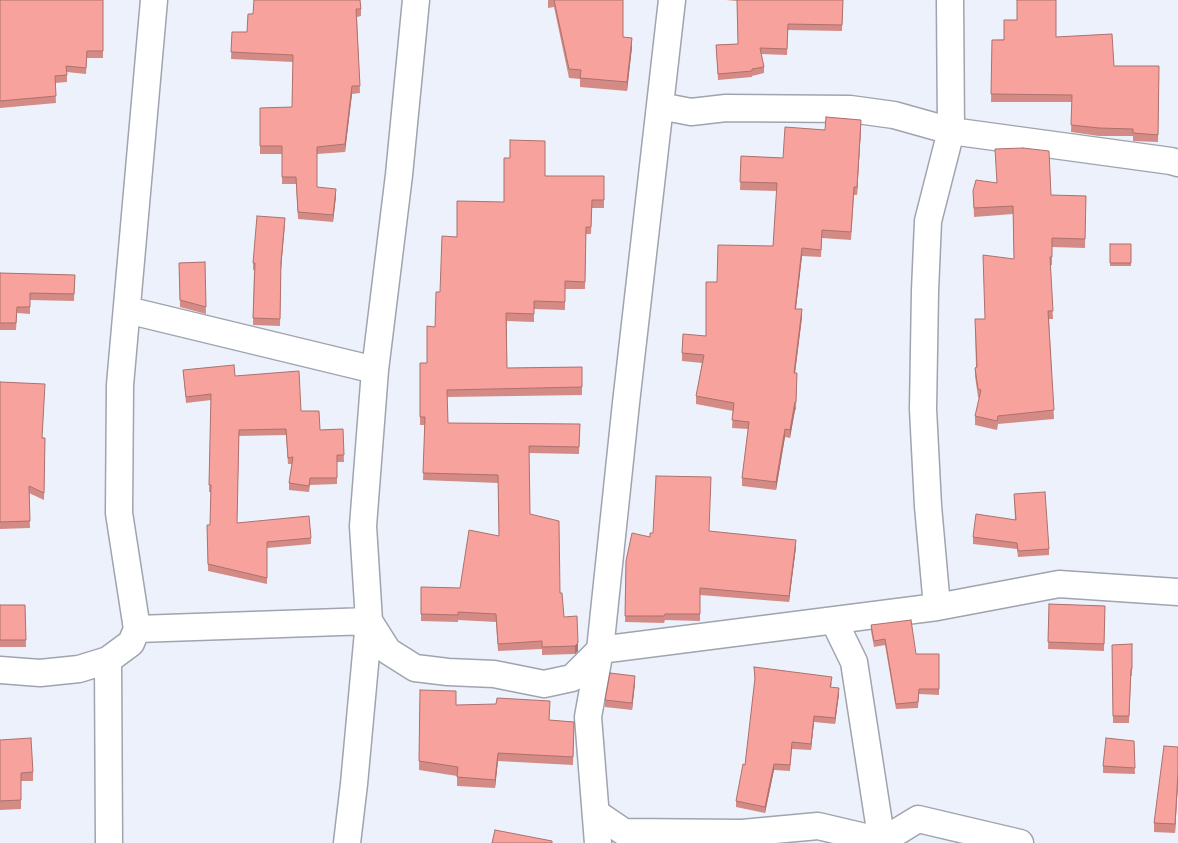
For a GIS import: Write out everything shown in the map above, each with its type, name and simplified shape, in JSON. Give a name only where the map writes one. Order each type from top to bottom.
[{"type":"street","points":[[0,670],[40,673],[80,669],[108,660],[131,643],[138,629],[119,514],[120,385],[154,0]]},
{"type":"street","points":[[347,843],[369,621],[363,526],[375,370],[399,175],[416,0]]},
{"type":"street","points":[[598,843],[588,717],[600,650],[672,0]]},
{"type":"street","points":[[937,607],[928,506],[923,409],[925,291],[928,221],[951,132],[950,0]]},
{"type":"street","points":[[660,106],[692,112],[726,108],[850,109],[894,115],[951,132],[1162,159],[1178,163]]},
{"type":"street","points":[[127,310],[375,370]]},
{"type":"street","points":[[369,621],[388,651],[415,668],[494,674],[544,684],[572,678],[600,650],[937,607],[1059,584],[1178,592]]},
{"type":"street","points":[[138,629],[369,621]]},
{"type":"street","points":[[834,621],[854,662],[882,842]]},
{"type":"street","points":[[108,660],[109,843]]},
{"type":"street","points":[[596,813],[624,832],[742,833],[818,826],[882,842],[918,818],[1020,843]]},
{"type":"building","points":[[0,0],[103,0],[103,51],[87,51],[86,68],[66,66],[67,75],[55,76],[56,96],[0,101]]},
{"type":"building","points":[[254,0],[360,0],[361,9],[356,9],[360,86],[352,86],[345,144],[317,147],[317,187],[336,189],[333,215],[298,212],[296,177],[282,177],[282,146],[260,146],[260,108],[292,107],[293,55],[231,52],[232,32],[247,32],[248,14],[253,14]]},
{"type":"building","points":[[554,0],[623,0],[623,37],[632,38],[627,82],[580,78],[581,70],[569,69]]},
{"type":"building","points":[[737,0],[843,0],[842,25],[788,24],[787,49],[760,48],[764,67],[752,69],[752,71],[718,74],[716,45],[738,44]]},
{"type":"building","points":[[1017,0],[1056,0],[1056,37],[1112,34],[1114,66],[1159,66],[1158,135],[1133,133],[1133,129],[1071,125],[1072,95],[991,94],[992,40],[1004,40],[1004,20],[1017,20]]},
{"type":"building","points":[[826,117],[861,120],[857,187],[854,187],[851,232],[822,230],[821,250],[802,248],[795,309],[802,309],[794,373],[797,373],[796,402],[790,430],[785,429],[776,482],[742,478],[749,422],[732,420],[734,403],[696,396],[704,355],[682,353],[683,334],[706,336],[706,282],[717,282],[718,245],[773,246],[777,183],[740,182],[741,156],[783,158],[785,127],[825,130]]},
{"type":"building","points":[[510,140],[545,141],[545,176],[604,176],[604,200],[592,200],[591,227],[586,227],[585,282],[565,281],[565,302],[534,301],[534,314],[506,313],[507,368],[582,367],[582,387],[447,390],[448,423],[580,424],[579,447],[529,446],[530,514],[559,521],[560,593],[562,593],[564,617],[577,616],[578,643],[575,646],[542,647],[542,641],[498,644],[496,614],[458,612],[458,615],[421,614],[421,587],[460,588],[469,530],[499,536],[498,475],[423,473],[425,417],[420,417],[420,363],[427,363],[427,326],[435,327],[436,292],[440,292],[442,236],[457,237],[457,201],[504,202],[504,158],[510,158]]},
{"type":"building","points":[[1023,148],[1049,151],[1051,195],[1086,196],[1085,239],[1052,238],[1052,257],[1050,257],[1053,311],[1048,311],[1054,410],[998,416],[997,421],[975,416],[981,390],[978,389],[975,368],[977,367],[975,319],[985,319],[983,255],[1014,259],[1013,206],[974,208],[973,191],[976,180],[997,183],[995,149]]},
{"type":"building","points":[[257,216],[285,218],[281,262],[280,319],[253,318],[255,263],[253,263]]},
{"type":"building","points":[[1110,244],[1131,244],[1131,263],[1110,263]]},
{"type":"building","points":[[205,262],[206,307],[180,300],[179,263]]},
{"type":"building","points":[[0,273],[75,275],[74,294],[30,293],[30,307],[17,307],[16,323],[0,323]]},
{"type":"building","points":[[234,365],[235,376],[299,371],[301,411],[319,411],[320,430],[343,429],[344,455],[337,455],[337,478],[310,478],[309,486],[289,483],[293,457],[288,458],[286,429],[239,430],[237,523],[309,516],[311,538],[267,542],[267,578],[208,564],[207,525],[210,525],[211,394],[186,397],[183,370]]},
{"type":"building","points":[[0,382],[45,384],[42,438],[45,438],[44,493],[29,486],[30,521],[0,522]]},
{"type":"building","points":[[656,476],[711,477],[709,531],[796,540],[789,596],[700,588],[700,614],[625,616],[626,561],[632,533],[650,537],[650,533],[653,533]]},
{"type":"building","points":[[1045,492],[1049,549],[1018,551],[1017,543],[973,537],[976,514],[1016,520],[1014,494]]},
{"type":"building","points":[[1049,604],[1105,606],[1104,644],[1048,642]]},
{"type":"building","points":[[0,605],[25,605],[26,640],[0,640]]},
{"type":"building","points":[[911,620],[916,654],[939,654],[939,689],[919,689],[918,702],[896,704],[885,639],[874,641],[871,625]]},
{"type":"building","points":[[1132,644],[1129,716],[1113,716],[1112,645]]},
{"type":"building","points":[[754,667],[832,677],[830,687],[839,688],[835,718],[814,716],[811,744],[792,742],[790,765],[774,764],[765,807],[736,801],[743,764],[745,765],[755,678]]},
{"type":"building","points":[[610,673],[635,676],[632,703],[605,700]]},
{"type":"building","points":[[420,690],[456,691],[456,705],[496,704],[497,698],[550,701],[549,720],[574,722],[573,757],[498,753],[495,780],[457,777],[458,767],[419,761]]},
{"type":"building","points":[[31,738],[33,772],[21,773],[21,800],[0,801],[0,740]]},
{"type":"building","points":[[1106,738],[1134,741],[1135,768],[1103,766]]},
{"type":"building","points":[[1164,746],[1178,747],[1175,824],[1154,823]]},
{"type":"building","points":[[495,830],[552,841],[552,843],[492,843]]}]
